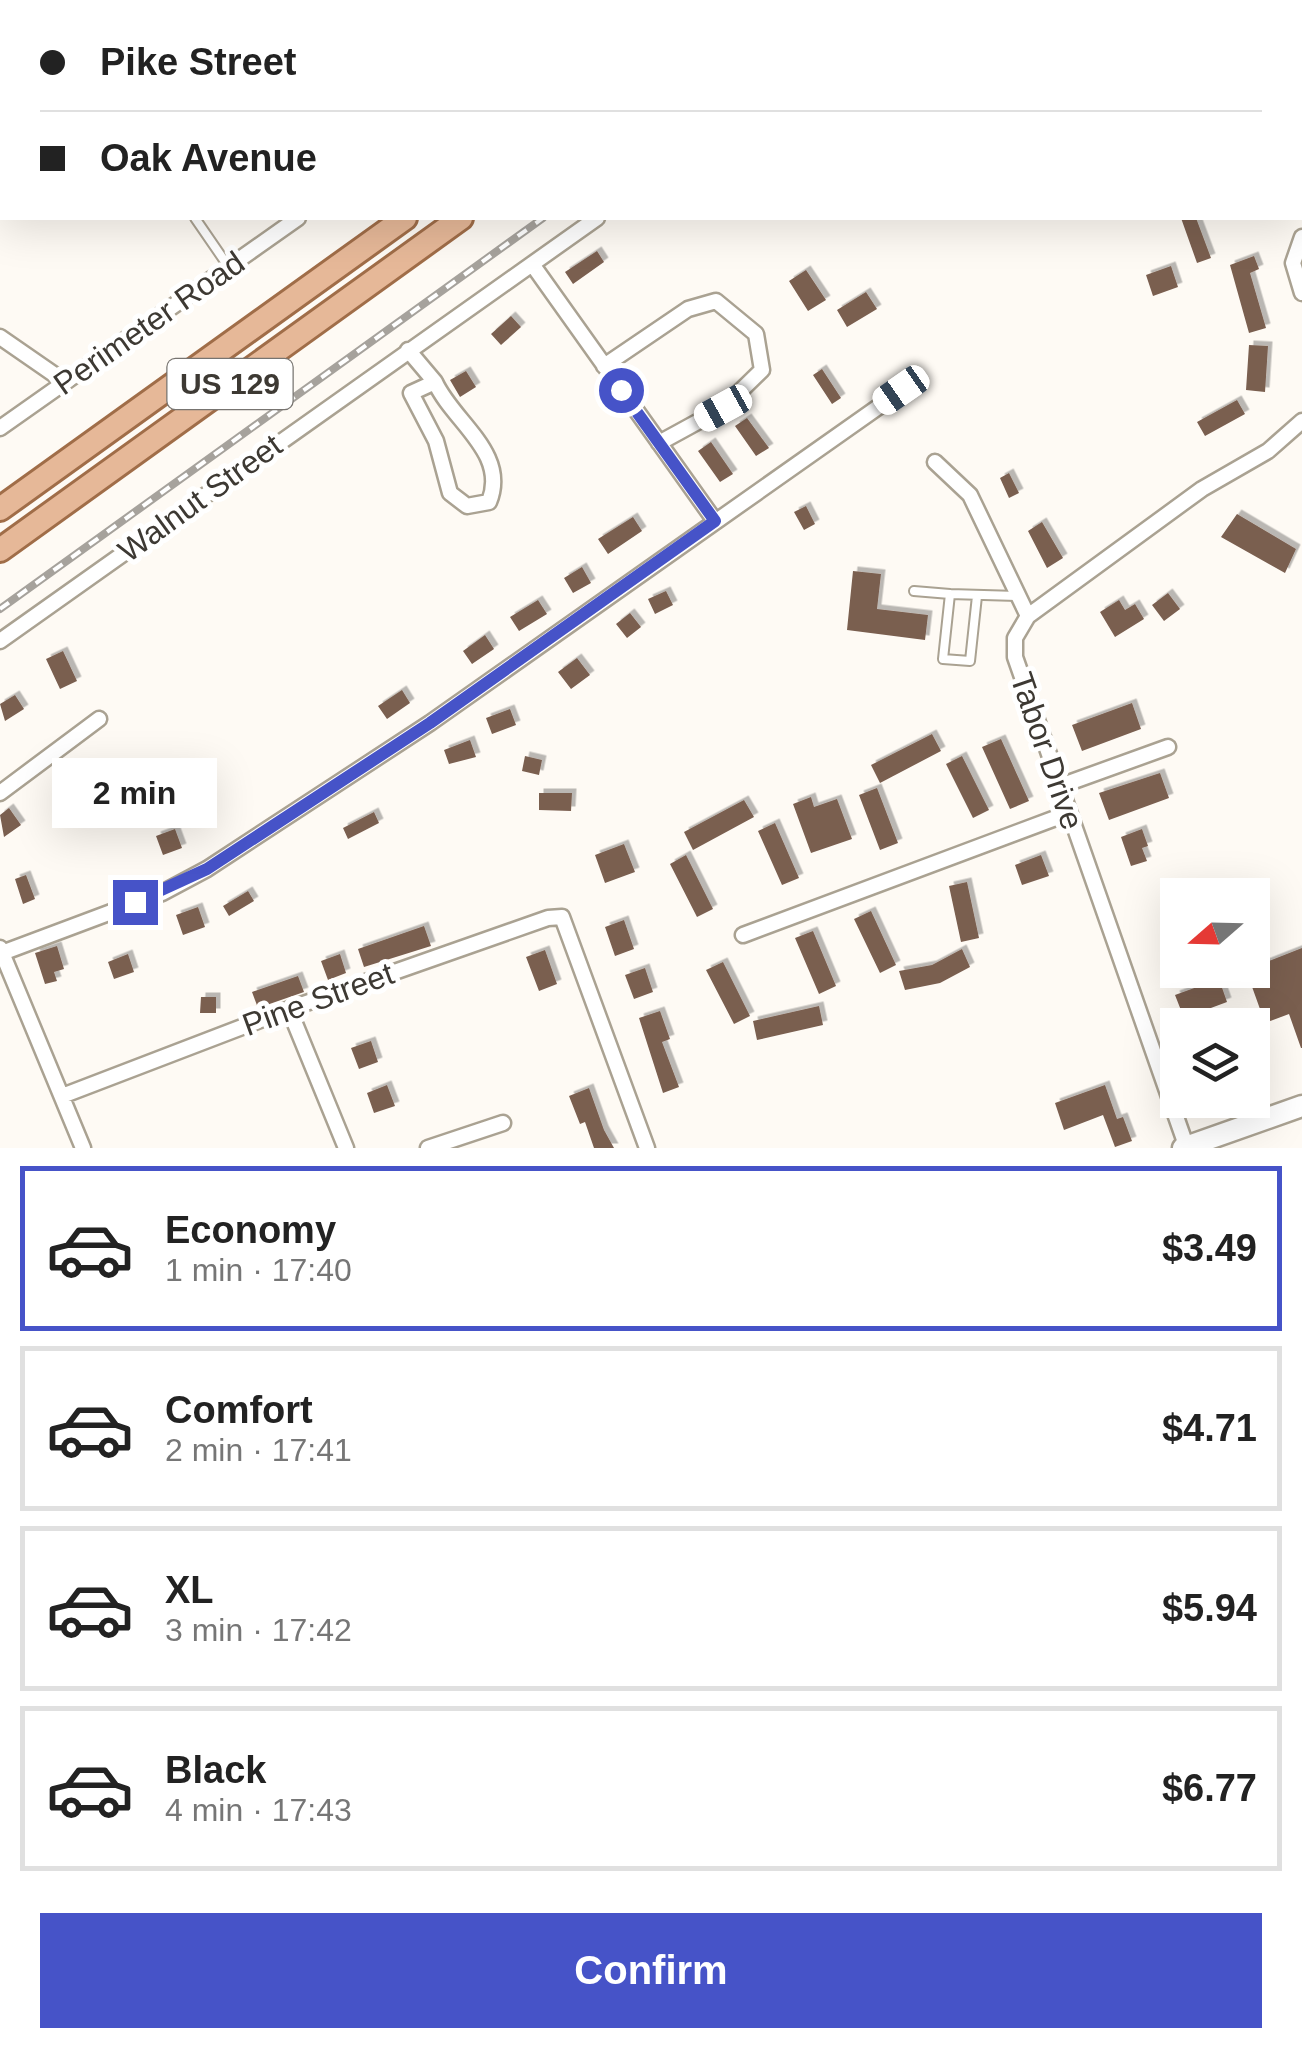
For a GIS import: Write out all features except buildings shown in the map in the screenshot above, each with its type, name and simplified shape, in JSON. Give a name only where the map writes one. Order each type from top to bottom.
[{"type":"main road","name":"US 129","points":[[0,509],[403,220]]},
{"type":"main road","name":"US 129","points":[[0,550],[458,220]]},
{"type":"main road","points":[[1185,1148],[1302,1106]]},
{"type":"street","name":"Perimeter Road","points":[[0,428],[295,220]]},
{"type":"street","name":"Walnut Street","points":[[0,641],[594,220]]},
{"type":"street","points":[[1302,237],[1293,263],[1302,293]]},
{"type":"street","points":[[532,264],[715,521]]},
{"type":"street","points":[[604,366],[688,309],[716,301],[756,334],[762,370],[723,408],[659,443]]},
{"type":"street","points":[[0,337],[65,382]]},
{"type":"street","points":[[408,350],[435,382],[494,468],[490,502],[467,506],[450,494],[436,442],[411,393],[435,382]]},
{"type":"street","points":[[83,1148],[1,950],[162,892],[207,869],[430,723],[901,390]]},
{"type":"street","points":[[935,462],[970,495],[1028,616],[1202,489],[1268,452],[1302,421]]},
{"type":"street","name":"Tabor Drive","points":[[1028,616],[1015,638],[1015,657],[1185,1148]]},
{"type":"street","points":[[0,794],[98,720]]},
{"type":"street","points":[[1060,786],[1168,748]]},
{"type":"street","points":[[743,935],[1068,813]]},
{"type":"street","name":"Pine Street","points":[[62,1096],[290,1008],[548,918],[562,917],[647,1148]]},
{"type":"street","points":[[290,1008],[346,1148]]},
{"type":"street","points":[[428,1148],[502,1124]]},
{"type":"lane","points":[[196,220],[228,266]]},
{"type":"lane","points":[[914,591],[1018,596]]},
{"type":"lane","points":[[950,594],[943,659],[970,661],[977,596]]},
{"type":"railway","points":[[0,609],[540,220]]},
{"type":"route","points":[[135,902],[207,869],[430,723],[715,521],[621,390]]}]
